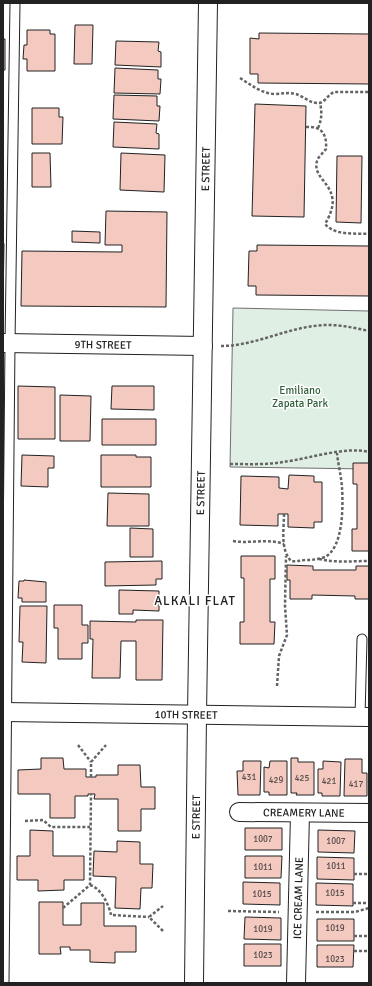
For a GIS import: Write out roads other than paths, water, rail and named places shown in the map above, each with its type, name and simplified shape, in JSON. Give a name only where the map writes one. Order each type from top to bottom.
[{"type":"street","name":"E STREET","points":[[194,983],[208,3]]},
{"type":"street","name":"9TH STREET","points":[[7,343],[203,346]]},
{"type":"street","name":"10TH STREET","points":[[5,712],[364,717]]},
{"type":"street","name":"CREAMERY LANE","points":[[239,812],[369,813]]},
{"type":"street","name":"ICE CREAM LANE","points":[[296,983],[300,813]]},
{"type":"lane","points":[[4,983],[7,343],[15,3]]},
{"type":"lane","points":[[362,639],[364,717]]},
{"type":"district","name":"ALKALI FLAT","points":[[195,601]]},
{"type":"park label","name":"Emiliano Zapata Park","points":[[300,396]]}]
